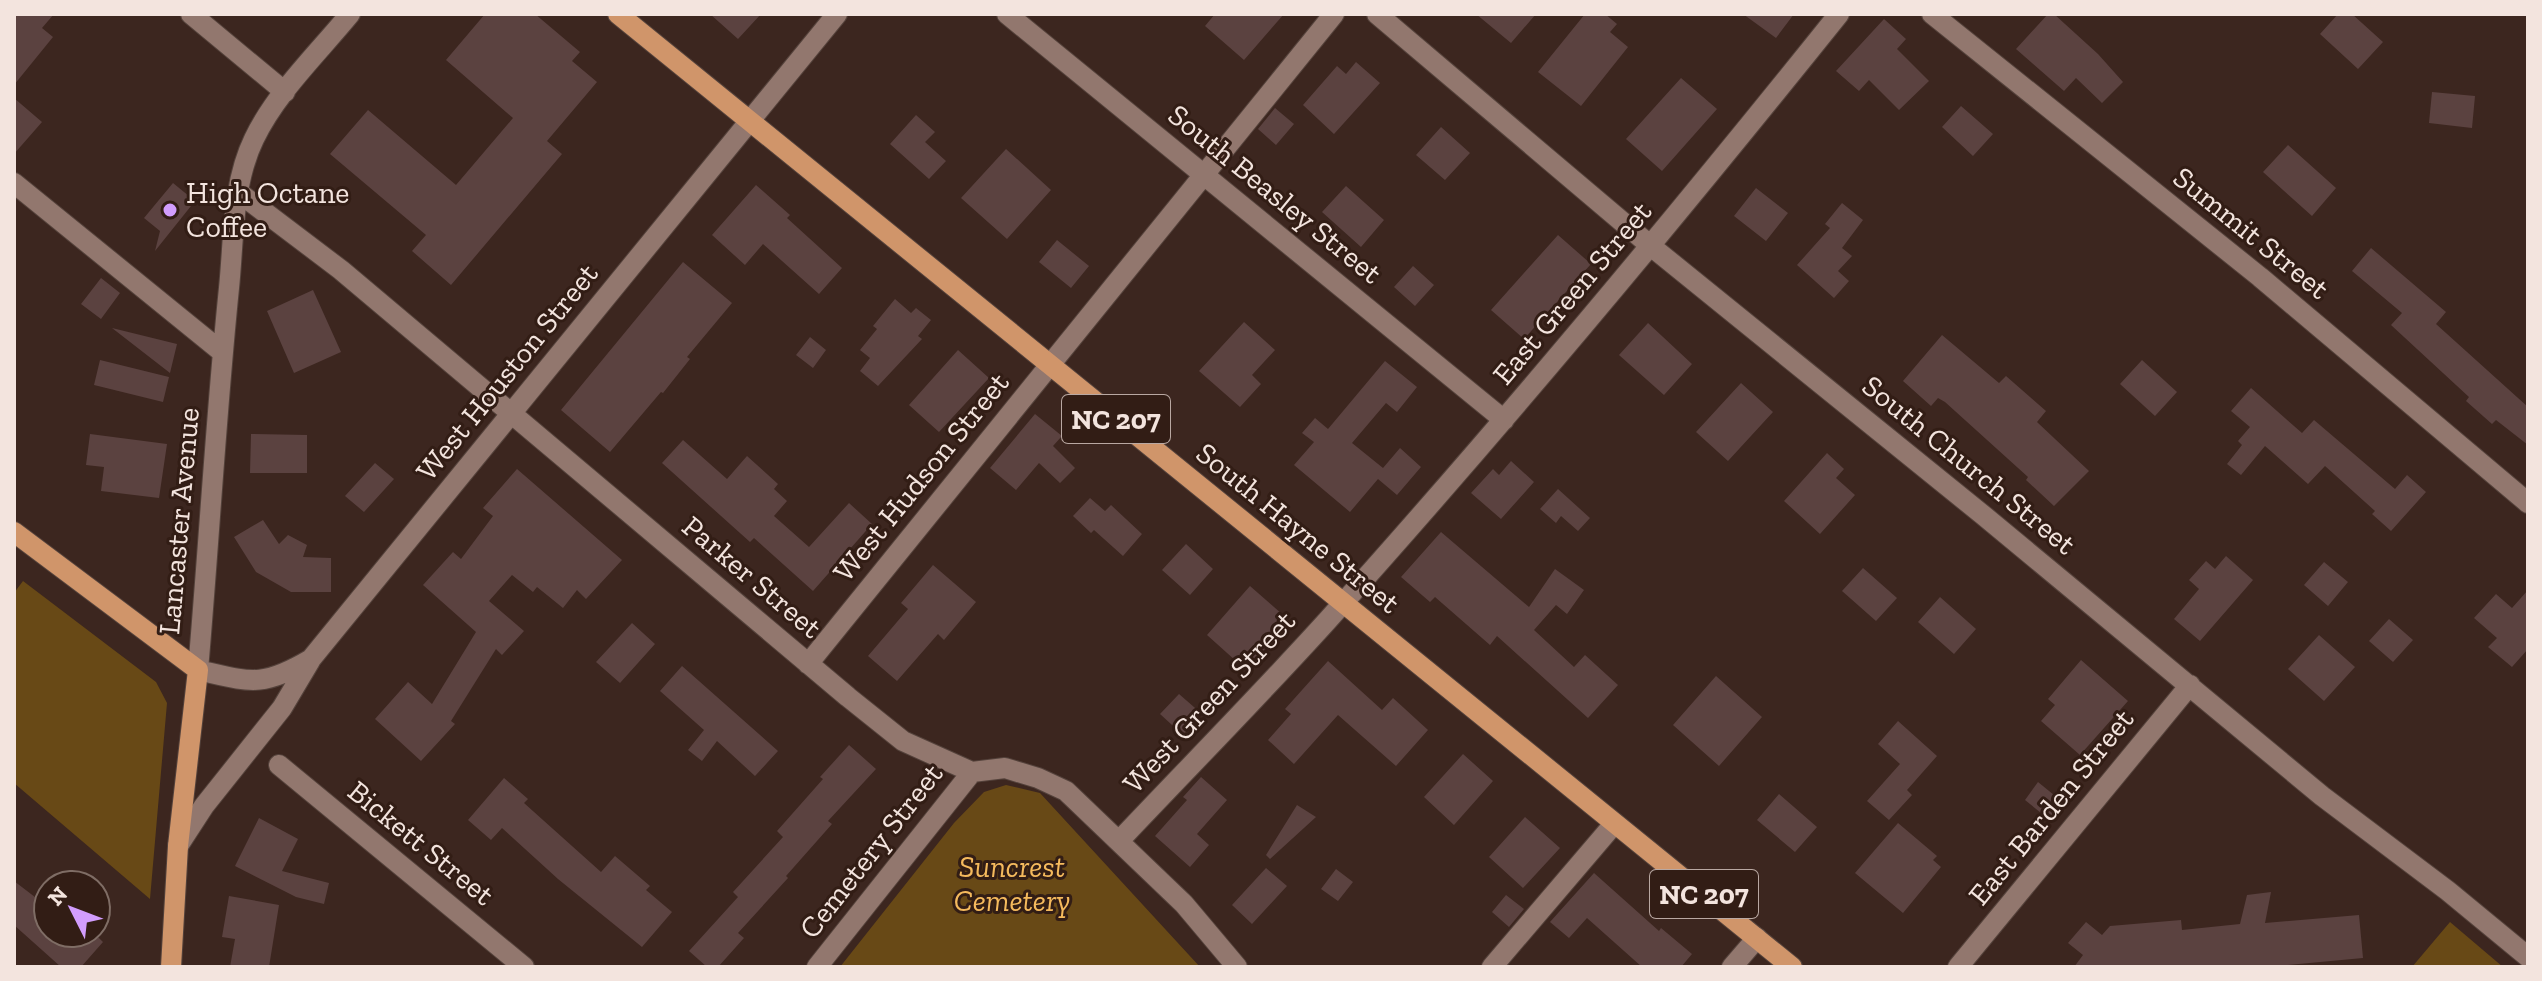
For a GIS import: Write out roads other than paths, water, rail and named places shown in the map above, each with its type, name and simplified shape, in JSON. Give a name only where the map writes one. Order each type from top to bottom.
[{"type":"main road","name":"South Hayne Street","points":[[618,14],[1792,967]]},
{"type":"main road","points":[[14,532],[198,670]]},
{"type":"main road","name":"Lancaster Avenue","points":[[171,967],[178,846],[198,670]]},
{"type":"street","points":[[191,14],[285,92]]},
{"type":"street","name":"Lancaster Avenue","points":[[198,670],[222,352],[238,192],[244,164],[254,137],[285,92],[350,14]]},
{"type":"street","name":"West Houston Street","points":[[178,846],[204,806],[282,708],[311,659],[837,14]]},
{"type":"street","name":"South Beasley Street","points":[[1007,14],[1504,420]]},
{"type":"street","name":"West Hudson Street","points":[[808,664],[1334,14]]},
{"type":"street","name":"South Church Street","points":[[1377,14],[1652,247],[2322,796],[2448,891],[2528,957]]},
{"type":"street","name":"East Green Street","points":[[1342,603],[1652,247],[1839,14]]},
{"type":"street","name":"Summit Street","points":[[1932,14],[2260,277],[2528,503]]},
{"type":"street","points":[[14,183],[222,352]]},
{"type":"street","name":"Parker Street","points":[[238,192],[341,270],[903,741],[972,772],[1005,768],[1066,791],[1184,904],[1237,967]]},
{"type":"street","name":"West Green Street","points":[[1119,841],[1342,603]]},
{"type":"street","name":"West Houston Street","points":[[198,670],[252,682],[283,676],[311,659]]},
{"type":"street","name":"East Barden Street","points":[[1958,967],[2190,685]]},
{"type":"street","name":"Bickett Street","points":[[279,765],[524,967]]},
{"type":"street","name":"Cemetery Street","points":[[817,967],[972,772]]},
{"type":"street","points":[[1492,967],[1614,824]]},
{"type":"street","points":[[1732,967],[1757,938]]},
{"type":"place","name":"High Octane Coffee","points":[[170,210]]},
{"type":"park label","name":"Suncrest Cemetery","points":[[1012,884]]}]
